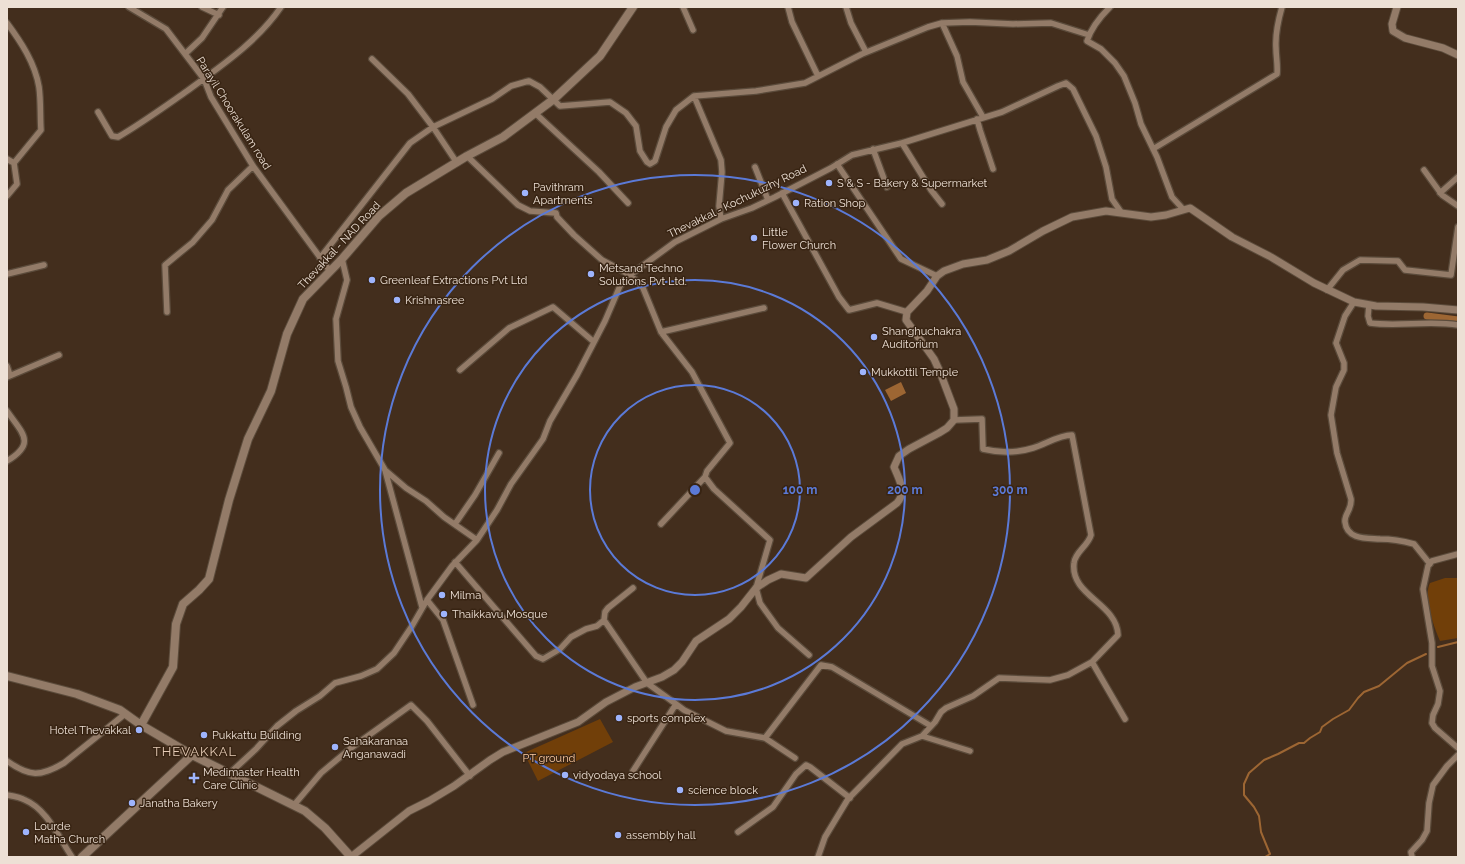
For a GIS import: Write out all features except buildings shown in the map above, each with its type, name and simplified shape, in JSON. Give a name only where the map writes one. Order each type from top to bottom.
[{"type":"main road","name":"Thevakkal - NAD Road","points":[[141,725],[173,667],[176,624],[183,604],[209,579],[229,500],[248,439],[271,391],[287,334],[303,299],[379,216],[406,193],[467,156],[503,137],[554,99],[600,56],[634,7]]},
{"type":"main road","points":[[7,676],[76,694],[120,710],[141,725],[192,755],[305,810],[326,828],[351,857]]},
{"type":"main road","points":[[82,857],[192,755]]},
{"type":"street","name":"Parayil Choorakulam road","points":[[129,7],[166,29],[204,79],[211,97],[253,166],[330,271]]},
{"type":"street","points":[[202,7],[219,15]]},
{"type":"street","name":"Parayil Choorakulam road","points":[[185,54],[202,38],[223,7]]},
{"type":"street","points":[[98,112],[112,136],[118,137],[139,125],[239,52],[272,20],[281,7]]},
{"type":"street","points":[[683,7],[693,30]]},
{"type":"street","points":[[788,7],[792,22],[818,76]]},
{"type":"street","points":[[846,7],[851,23],[866,52]]},
{"type":"street","points":[[1110,7],[1089,34],[1087,41],[1101,49],[1115,63],[1124,76],[1135,103],[1141,124],[1153,149],[1172,197],[1184,209]]},
{"type":"street","points":[[1153,149],[1277,74],[1278,67],[1275,47],[1277,27],[1282,7]]},
{"type":"street","points":[[1397,7],[1392,24],[1393,31],[1405,38],[1443,48],[1458,55]]},
{"type":"street","points":[[7,22],[20,40],[36,72],[39,88],[41,130],[14,164]]},
{"type":"street","points":[[320,258],[410,143],[433,127],[492,99],[511,86],[529,82],[540,87],[560,106],[610,102],[626,113],[636,126],[640,151],[650,164],[655,161],[666,127],[676,110],[694,96],[756,91],[805,83],[866,52],[928,26],[942,23],[970,22],[1013,24],[1051,22],[1089,34]]},
{"type":"street","points":[[942,23],[957,56],[963,82],[980,118],[980,130],[993,169]]},
{"type":"street","points":[[372,59],[408,94],[433,127],[457,163]]},
{"type":"street","name":"Thevakkal - Kochukuzhy Road","points":[[230,773],[256,749],[277,726],[296,711],[320,696],[335,683],[361,676],[377,669],[394,653],[427,600],[455,562],[477,540],[510,484],[543,439],[550,421],[577,375],[605,321],[620,286],[630,275],[675,242],[721,219],[752,208],[852,155],[902,143],[1002,112],[1066,83],[1074,89],[1096,136],[1106,167],[1112,199],[1121,212]]},
{"type":"street","points":[[694,96],[722,160],[719,206],[721,219]]},
{"type":"street","points":[[535,113],[599,172],[628,203]]},
{"type":"street","points":[[902,143],[931,190],[942,204]]},
{"type":"street","points":[[873,149],[887,187]]},
{"type":"street","points":[[467,156],[518,206],[530,211],[556,213],[557,217],[574,235],[602,260],[630,275],[643,288],[661,332],[692,372],[730,443],[707,471],[705,477],[661,524]]},
{"type":"street","points":[[7,159],[14,164],[17,184],[7,196]]},
{"type":"street","points":[[837,164],[901,259],[937,276]]},
{"type":"street","points":[[166,312],[165,265],[193,242],[212,220],[228,190],[253,166]]},
{"type":"street","points":[[755,167],[768,200]]},
{"type":"street","points":[[1424,170],[1440,193],[1449,201],[1458,206]]},
{"type":"street","points":[[1440,193],[1458,177]]},
{"type":"street","points":[[782,193],[840,297],[849,310],[877,303],[907,312]]},
{"type":"street","points":[[954,420],[954,409],[940,372],[934,359],[906,320],[907,312],[927,291],[937,276],[949,269],[963,264],[987,260],[1009,251],[1043,231],[1072,217],[1106,211],[1151,217],[1166,215],[1190,208],[1232,237],[1271,257],[1328,290],[1354,302],[1376,306],[1397,305],[1458,310]]},
{"type":"street","points":[[1328,290],[1343,270],[1360,260],[1398,261],[1405,270],[1451,275],[1458,227]]},
{"type":"street","points":[[342,258],[347,280],[336,319],[338,361],[351,407],[360,427],[386,470],[422,607]]},
{"type":"street","points":[[7,274],[44,265]]},
{"type":"street","points":[[1354,302],[1345,316],[1336,343],[1344,363],[1344,370],[1336,387],[1331,415],[1337,453],[1352,506],[1344,521],[1346,527],[1355,536],[1368,539],[1380,539],[1414,544],[1430,564]]},
{"type":"street","points":[[1369,305],[1368,316],[1370,323],[1383,325],[1442,323],[1458,325]]},
{"type":"street","points":[[460,370],[509,328],[553,307],[594,342]]},
{"type":"street","points":[[661,332],[764,308]]},
{"type":"street","points":[[7,366],[8,376],[59,355]]},
{"type":"street","points":[[7,461],[18,454],[24,447],[24,436],[8,413]]},
{"type":"street","points":[[756,588],[781,574],[806,578],[851,537],[897,503],[902,496],[902,486],[894,467],[898,456],[943,430],[954,420],[982,420],[983,449],[996,452],[1007,453],[1032,449],[1058,438],[1072,435],[1091,535],[1089,542],[1077,555],[1074,561],[1073,569],[1080,586],[1108,612],[1118,630],[1118,634],[1092,662],[1068,675],[1050,680],[999,678],[973,696],[946,708],[922,736],[902,744],[850,798],[838,814],[825,837],[818,857]]},
{"type":"street","points":[[455,524],[475,495],[499,453]]},
{"type":"street","points":[[386,470],[406,488],[426,501],[444,518],[477,540]]},
{"type":"street","points":[[351,857],[409,811],[429,801],[470,776],[503,752],[578,722],[606,702],[635,687],[662,677],[674,670],[682,662],[696,641],[729,619],[741,607],[756,588],[770,540],[714,489],[705,477]]},
{"type":"street","points":[[1458,554],[1432,561],[1428,566],[1423,589],[1432,643],[1432,666],[1440,691],[1438,704],[1433,715],[1432,722],[1435,728],[1458,748]]},
{"type":"street","points":[[455,562],[536,656],[543,659],[560,649],[571,637],[586,629],[597,626],[604,620]]},
{"type":"street","points":[[633,588],[608,608],[605,612],[604,620],[647,683],[684,710],[726,731],[765,738],[795,758]]},
{"type":"street","points":[[756,588],[760,603],[778,628],[809,656]]},
{"type":"street","points":[[427,600],[443,620],[473,705]]},
{"type":"street","points":[[1092,662],[1125,719]]},
{"type":"street","points":[[765,738],[822,665],[832,667],[931,726]]},
{"type":"street","points":[[633,771],[676,704]]},
{"type":"street","points":[[294,805],[321,773],[351,748],[411,705],[427,721],[470,776]]},
{"type":"street","points":[[7,762],[20,770],[39,774],[53,769],[64,763],[125,714]]},
{"type":"street","points":[[922,736],[970,751]]},
{"type":"street","points":[[1412,857],[1411,852],[1422,840],[1427,831],[1429,803],[1434,785],[1447,766],[1458,755]]},
{"type":"street","points":[[738,832],[773,807],[796,774],[806,765],[850,798]]},
{"type":"street","points":[[7,795],[25,800],[37,808],[47,819],[72,857]]},
{"type":"green space","points":[[1445,578],[1458,578],[1458,638],[1440,641],[1430,612],[1428,589],[1430,583]]},
{"type":"green space","name":"PT ground","points":[[600,719],[613,742],[538,781],[524,753]]},
{"type":"shaded area","points":[[901,382],[906,393],[891,401],[885,390]]},
{"type":"waterway","points":[[1427,316],[1458,320]]},
{"type":"waterway","points":[[1438,647],[1458,642]]},
{"type":"waterway","points":[[1265,857],[1270,854],[1261,832],[1259,816],[1244,795],[1244,784],[1249,773],[1264,760],[1299,743],[1304,743],[1320,732],[1322,727],[1349,710],[1364,692],[1379,686],[1407,663],[1426,654]]},
{"type":"place","name":"S & S - Bakery & Supermarket","points":[[829,183]]},
{"type":"place","name":"Pavithram Apartments","points":[[525,193]]},
{"type":"place","name":"Ration Shop","points":[[796,203]]},
{"type":"place","name":"Little Flower Church","points":[[754,238]]},
{"type":"place","name":"Metsand Techno Solutions Pvt Ltd.","points":[[591,274]]},
{"type":"place","name":"Greenleaf Extractions Pvt Ltd","points":[[372,280]]},
{"type":"place","name":"Krishnasree","points":[[397,300]]},
{"type":"place","name":"Shanghuchakra Auditorium","points":[[874,337]]},
{"type":"place","name":"Mukkottil Temple","points":[[863,372]]},
{"type":"place","name":"Milma","points":[[442,595]]},
{"type":"place","name":"Thaikkavu Mosque","points":[[444,614]]},
{"type":"place","name":"sports complex","points":[[619,718]]},
{"type":"place","name":"Hotel Thevakkal","points":[[139,730]]},
{"type":"place","name":"Pukkattu Building","points":[[204,735]]},
{"type":"place","name":"Sahakaranaa Anganawadi","points":[[335,747]]},
{"type":"place","name":"vidyodaya school","points":[[565,775]]},
{"type":"place","name":"Medimaster Health Care Clinic","points":[[194,778]]},
{"type":"place","name":"science block","points":[[680,790]]},
{"type":"place","name":"Janatha Bakery","points":[[132,803]]},
{"type":"place","name":"Lourde Matha Church","points":[[26,832]]},
{"type":"place","name":"assembly hall","points":[[618,835]]},
{"type":"district","name":"THEVAKKAL","points":[[195,751]]}]
